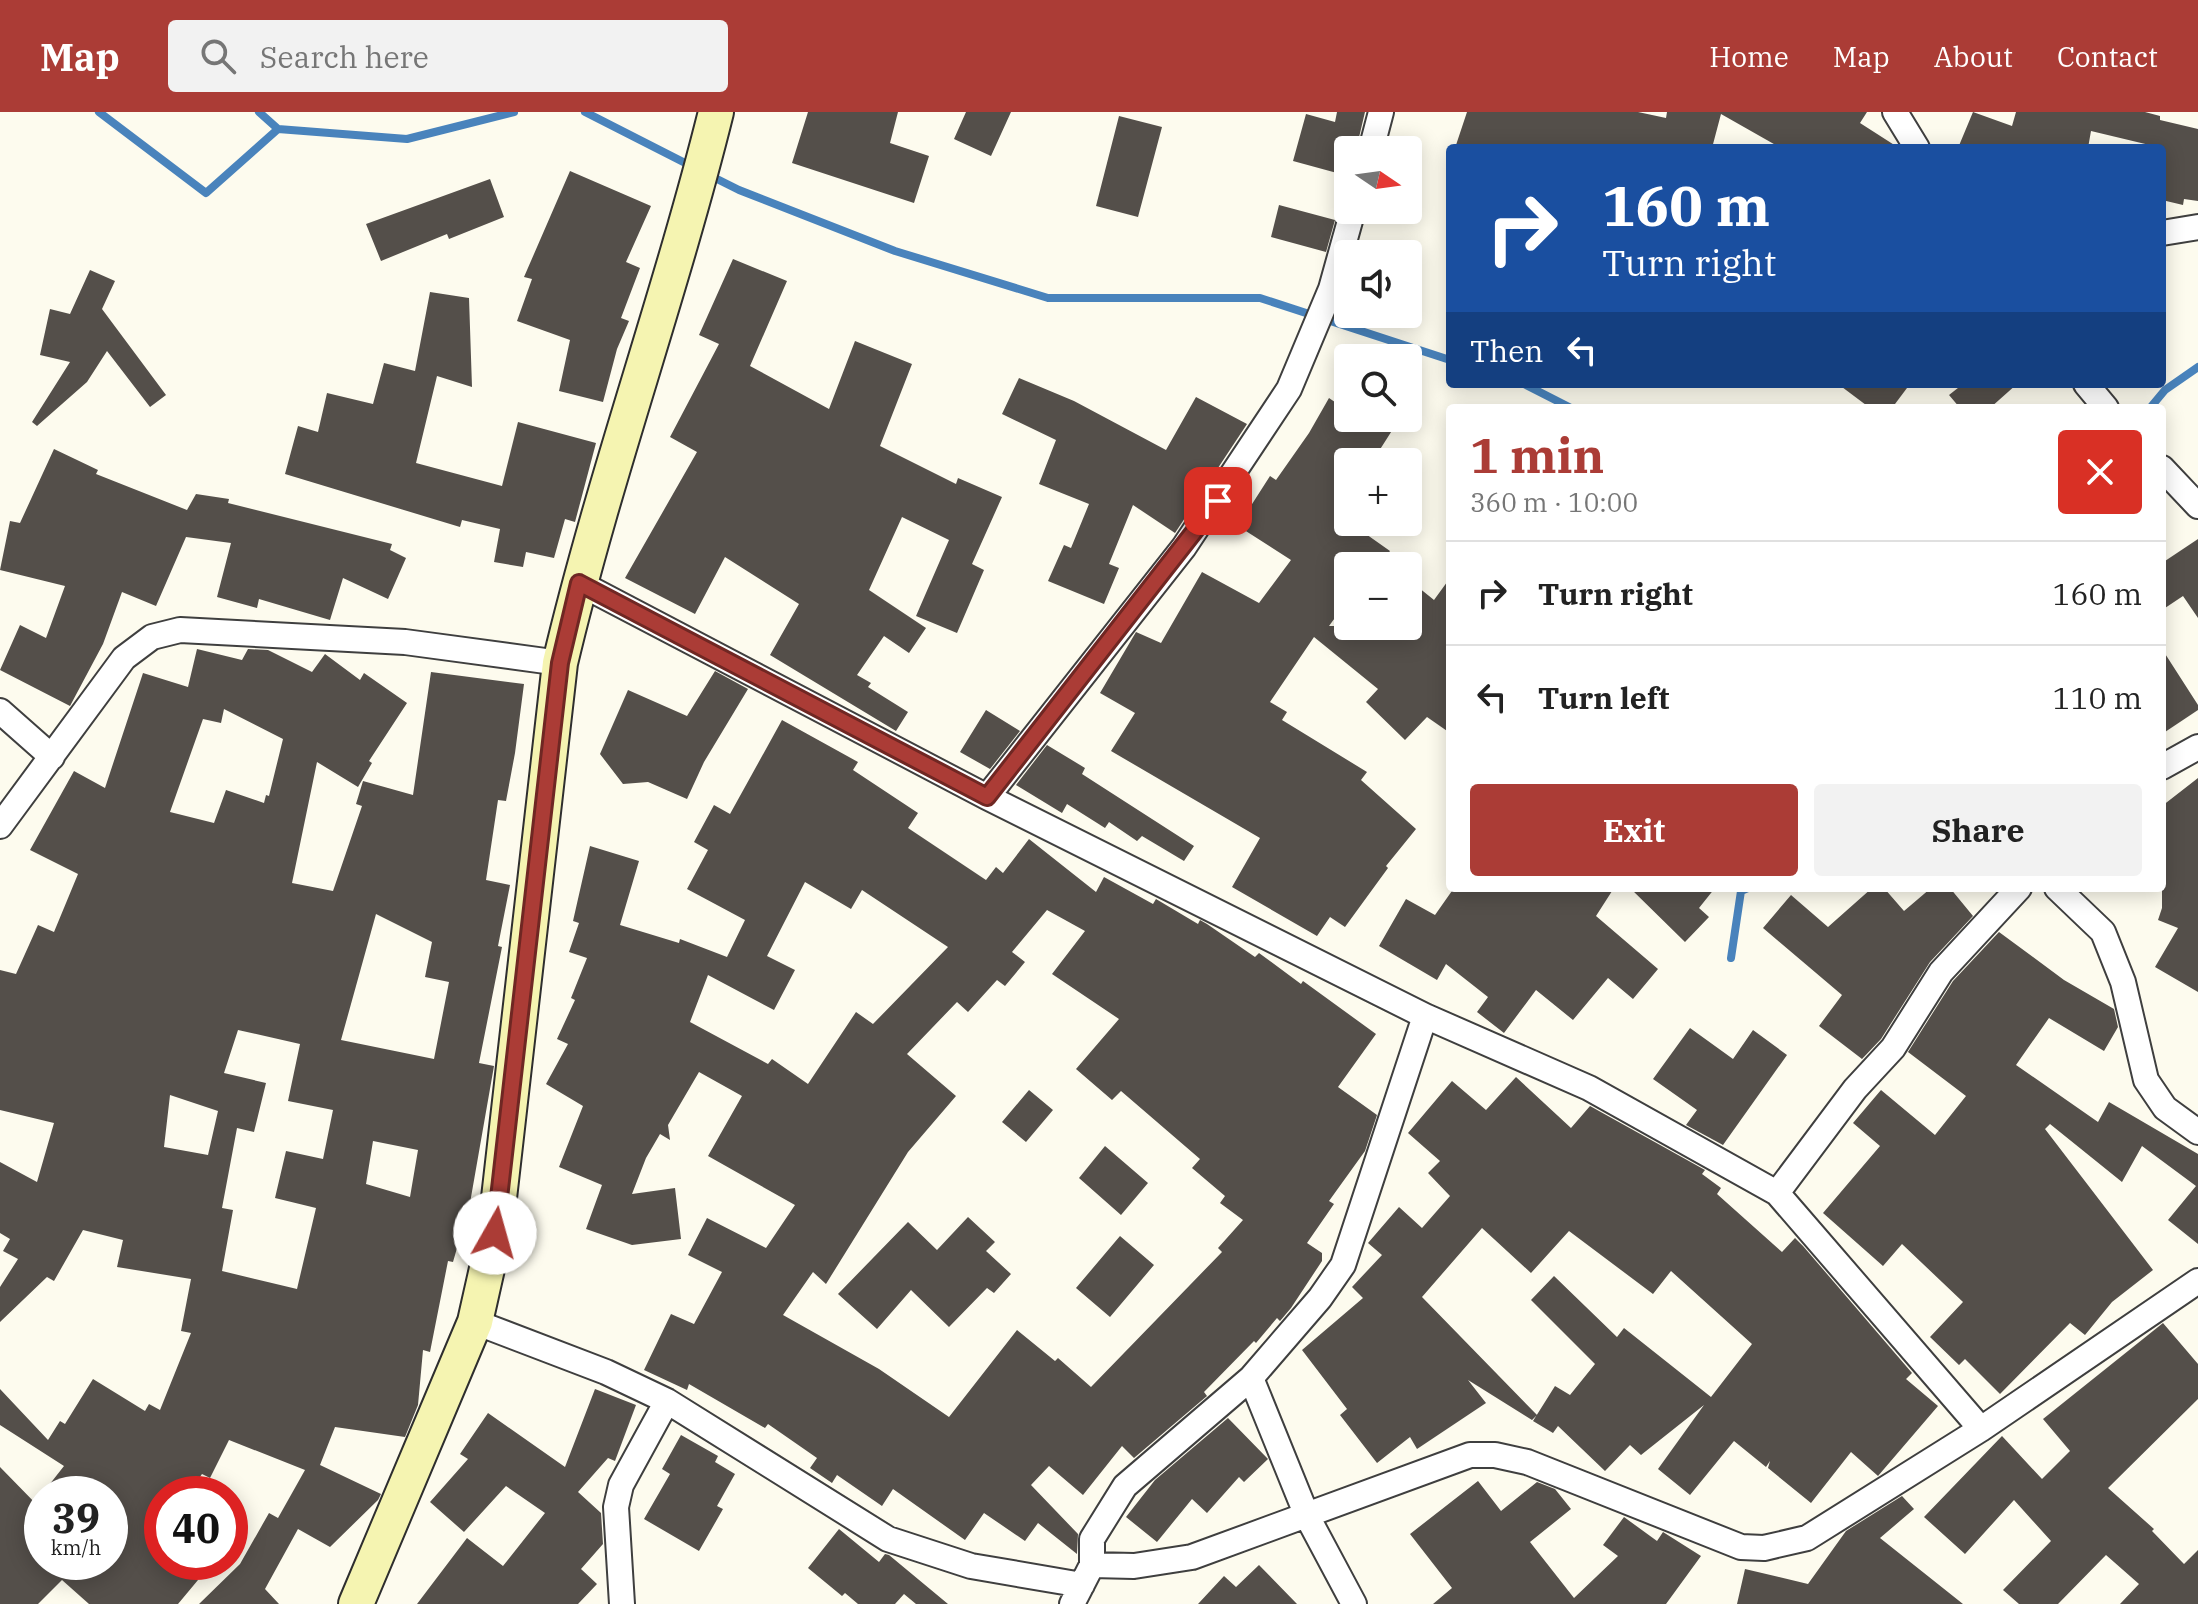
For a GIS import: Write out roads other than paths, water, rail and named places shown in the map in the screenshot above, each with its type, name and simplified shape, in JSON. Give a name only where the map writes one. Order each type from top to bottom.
[{"type":"street","points":[[1375,136],[1381,112]]},
{"type":"street","points":[[1895,112],[1915,144]]},
{"type":"street","points":[[356,1604],[475,1322],[495,1233],[560,663],[579,583],[690,212],[715,114]]},
{"type":"street","points":[[987,797],[1218,501],[1289,389],[1331,289],[1349,224]]},
{"type":"street","points":[[2166,232],[2198,227]]},
{"type":"street","points":[[2089,388],[2103,404]]},
{"type":"street","points":[[2166,472],[2198,506]]},
{"type":"street","points":[[579,583],[987,797],[1425,1016],[1589,1088],[1777,1193],[1981,1429]]},
{"type":"street","points":[[0,826],[124,658],[152,637],[180,630],[405,642],[560,663]]},
{"type":"street","points":[[0,711],[52,757]]},
{"type":"street","points":[[2166,765],[2198,747]]},
{"type":"street","points":[[1777,1193],[1855,1089],[1893,1048],[1941,972],[2015,892]]},
{"type":"street","points":[[2061,892],[2103,932],[2123,982],[2146,1080],[2165,1108],[2198,1132]]},
{"type":"street","points":[[1082,1584],[1092,1539],[1125,1486],[1251,1378],[1320,1298],[1343,1265],[1425,1016]]},
{"type":"street","points":[[475,1322],[606,1372],[667,1401],[888,1539],[971,1566],[1082,1584],[1134,1566],[1192,1557],[1470,1455],[1495,1455],[1527,1462],[1741,1547],[1764,1548],[1807,1538],[1981,1429],[2198,1281]]},
{"type":"street","points":[[1251,1378],[1307,1516],[1354,1604]]},
{"type":"street","points":[[622,1604],[616,1507],[621,1485],[667,1401]]},
{"type":"waterway","points":[[99,112],[206,193],[278,129],[407,139],[514,112]]},
{"type":"waterway","points":[[259,112],[278,129]]},
{"type":"waterway","points":[[585,112],[695,168]]},
{"type":"waterway","points":[[707,174],[739,190],[895,251],[1048,298],[1260,298],[1446,359]]},
{"type":"waterway","points":[[2153,404],[2165,390],[2198,367]]},
{"type":"waterway","points":[[1532,388],[1563,404]]},
{"type":"waterway","points":[[1731,958],[1741,892]]}]
